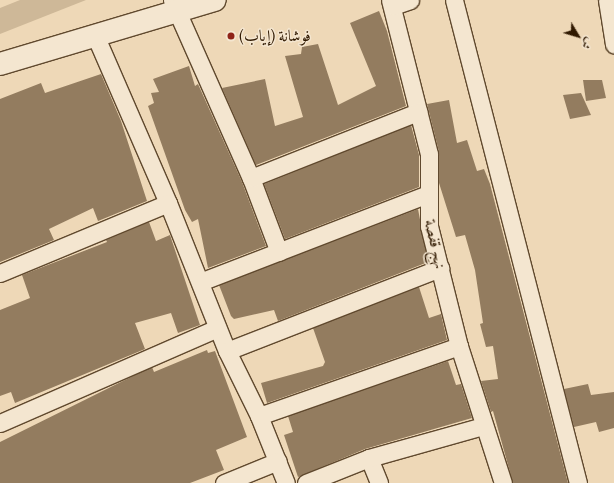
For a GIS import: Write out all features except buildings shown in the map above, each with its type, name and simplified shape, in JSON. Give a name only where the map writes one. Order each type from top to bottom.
[{"type":"main road","points":[[0,64],[95,35],[175,6],[215,0]]},
{"type":"street","points":[[392,3],[410,0]]},
{"type":"street","points":[[454,0],[578,483]]},
{"type":"street","points":[[607,0],[614,44]]},
{"type":"street","name":"نهج قفصة","points":[[392,3],[429,154],[429,226],[459,346],[482,426],[503,483]]},
{"type":"street","points":[[175,6],[251,178],[279,252]]},
{"type":"street","points":[[95,35],[168,203],[226,351],[259,416],[286,483]]},
{"type":"street","points":[[251,178],[418,112]]},
{"type":"street","points":[[200,282],[428,194]]},
{"type":"street","points":[[0,273],[168,203]]},
{"type":"street","points":[[226,351],[440,268]]},
{"type":"street","points":[[0,423],[217,328]]},
{"type":"street","points":[[259,416],[459,346]]},
{"type":"street","points":[[306,483],[369,458],[482,426]]},
{"type":"street","points":[[369,458],[379,483]]},
{"type":"street","points":[[224,483],[278,462]]},
{"type":"shaded area","points":[[20,0],[86,0],[0,34],[0,8]]},
{"type":"place","name":"فوشانة (إياب)","points":[[231,36]]}]
